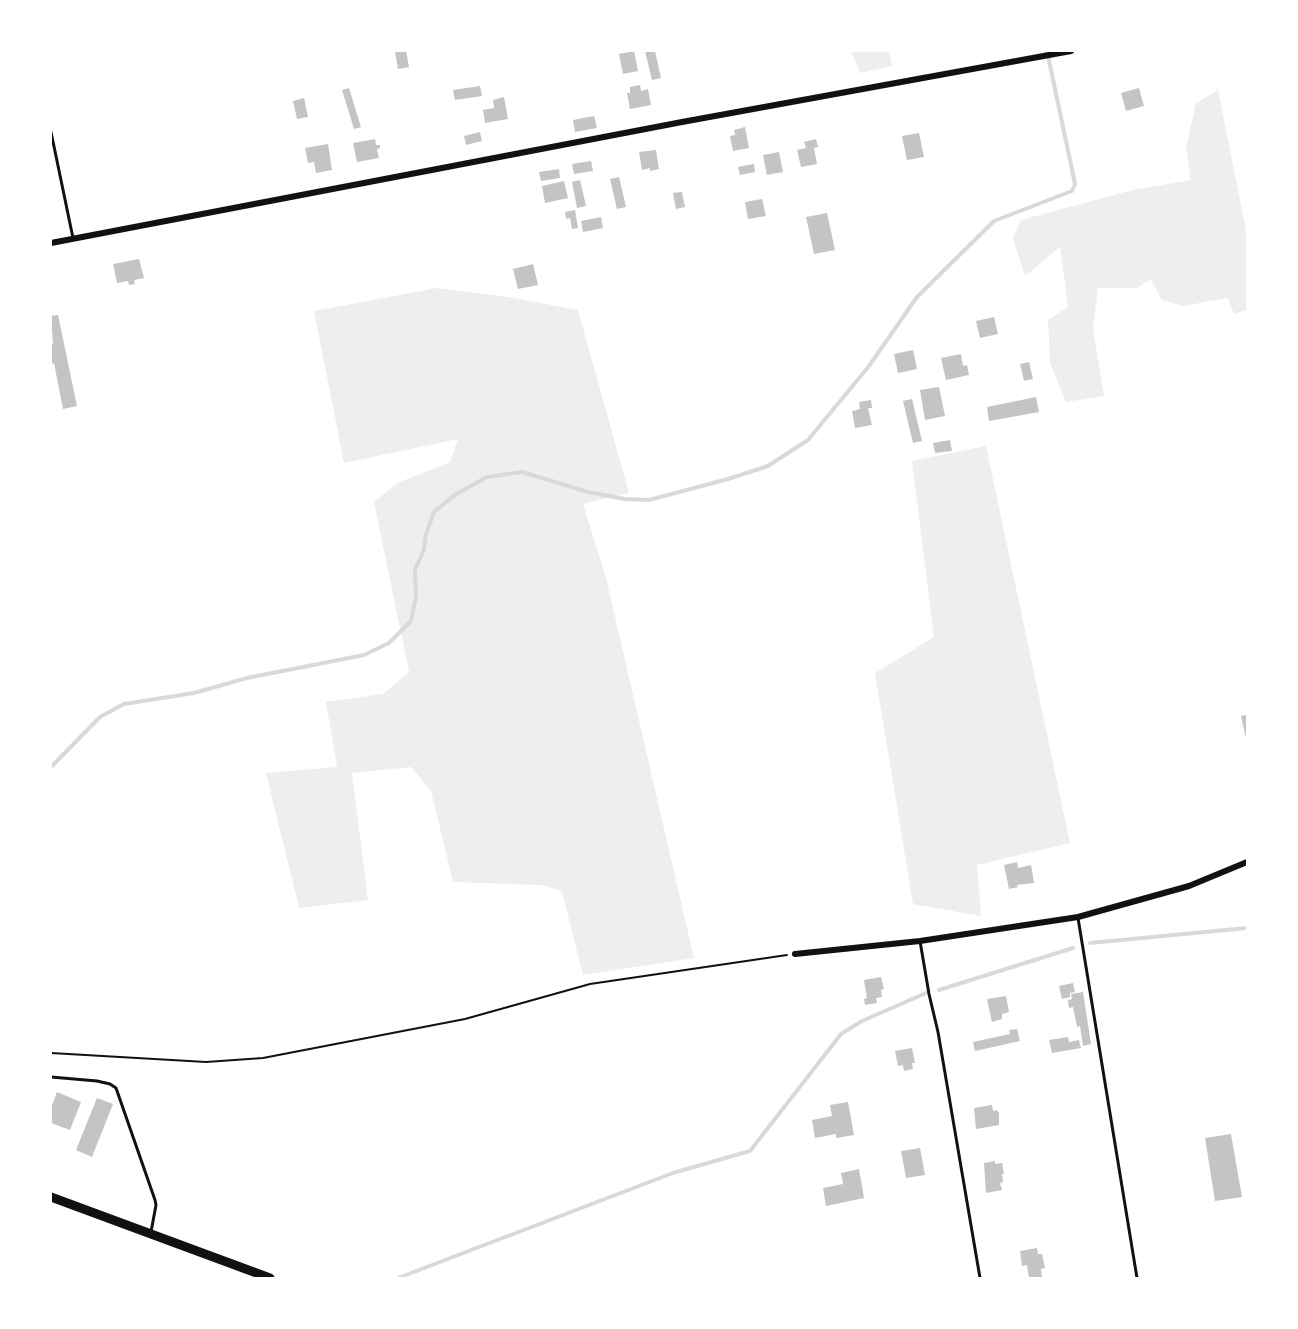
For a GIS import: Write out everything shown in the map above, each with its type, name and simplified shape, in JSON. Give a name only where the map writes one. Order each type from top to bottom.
[{"type":"main road","points":[[51,1197],[270,1278]]},
{"type":"street","points":[[51,243],[682,122],[1071,51]]},
{"type":"street","points":[[795,954],[920,941],[1078,917],[1189,886],[1247,862]]},
{"type":"lane","points":[[51,132],[73,239]]},
{"type":"lane","points":[[1078,917],[1137,1278]]},
{"type":"lane","points":[[920,941],[980,1278]]},
{"type":"lane","points":[[51,1077],[97,1081],[116,1088],[155,1200],[156,1206],[150,1234]]},
{"type":"path","points":[[51,1053],[206,1062],[263,1058],[465,1019],[590,984],[795,954]]},
{"type":"shaded area","points":[[851,51],[889,51],[892,66],[860,73]]},
{"type":"shaded area","points":[[1218,90],[1247,235],[1247,310],[1234,314],[1228,298],[1183,306],[1162,300],[1151,279],[1137,288],[1098,288],[1093,328],[1104,396],[1066,402],[1050,363],[1048,320],[1068,307],[1060,247],[1025,276],[1013,239],[1021,220],[1133,190],[1191,180],[1186,148],[1196,103]]},
{"type":"shaded area","points":[[437,288],[508,297],[578,310],[629,493],[583,504],[606,578],[694,958],[583,975],[562,891],[541,885],[453,882],[431,791],[411,767],[352,773],[368,900],[299,908],[266,773],[337,767],[326,702],[383,694],[409,672],[374,502],[397,483],[450,462],[458,439],[344,463],[314,311]]},
{"type":"shaded area","points":[[986,446],[1070,843],[977,865],[981,916],[913,904],[875,673],[934,637],[912,461]]},
{"type":"building","points":[[395,51],[406,51],[409,67],[398,69]]},
{"type":"building","points":[[634,51],[638,71],[623,74],[619,54]]},
{"type":"building","points":[[645,51],[655,51],[661,78],[652,80]]},
{"type":"building","points":[[640,85],[641,91],[648,89],[651,105],[630,109],[627,93],[630,93],[630,87]]},
{"type":"building","points":[[480,86],[482,96],[455,100],[453,90]]},
{"type":"building","points":[[349,88],[361,127],[354,129],[342,90]]},
{"type":"building","points":[[1139,88],[1144,106],[1126,111],[1121,93]]},
{"type":"building","points":[[504,97],[508,119],[485,123],[483,110],[494,108],[493,100]]},
{"type":"building","points":[[304,98],[308,117],[297,119],[293,101]]},
{"type":"building","points":[[594,116],[597,128],[575,132],[573,120]]},
{"type":"building","points":[[745,127],[749,148],[733,151],[730,136],[735,135],[734,130]]},
{"type":"building","points":[[480,132],[482,141],[466,145],[464,136]]},
{"type":"building","points":[[919,133],[924,157],[907,160],[902,136]]},
{"type":"building","points":[[375,139],[376,145],[380,145],[377,149],[379,158],[357,162],[353,143]]},
{"type":"building","points":[[816,139],[818,147],[814,148],[817,164],[801,167],[797,150],[806,148],[804,142]]},
{"type":"building","points":[[328,144],[332,170],[316,173],[314,162],[308,163],[305,148]]},
{"type":"building","points":[[656,150],[659,169],[642,170],[639,152]]},
{"type":"building","points":[[779,152],[783,172],[767,175],[763,155]]},
{"type":"building","points":[[591,161],[593,171],[574,174],[572,164]]},
{"type":"building","points":[[754,164],[755,172],[740,175],[738,167]]},
{"type":"building","points":[[559,169],[560,178],[541,181],[539,172]]},
{"type":"building","points":[[619,177],[626,207],[617,209],[610,179]]},
{"type":"building","points":[[580,180],[586,206],[577,208],[572,182]]},
{"type":"building","points":[[564,181],[568,198],[545,203],[542,186]]},
{"type":"building","points":[[682,192],[685,207],[676,209],[673,193]]},
{"type":"building","points":[[762,199],[766,216],[748,219],[745,202]]},
{"type":"building","points":[[575,210],[578,228],[572,229],[570,218],[566,219],[565,212]]},
{"type":"building","points":[[827,213],[835,250],[814,254],[806,217]]},
{"type":"building","points":[[601,217],[603,228],[583,232],[581,221]]},
{"type":"building","points":[[139,259],[144,278],[134,280],[135,284],[129,285],[128,281],[117,283],[113,264]]},
{"type":"building","points":[[533,264],[538,285],[518,289],[513,269]]},
{"type":"building","points":[[58,315],[77,406],[63,409],[54,363],[51,364],[51,344],[53,344],[51,316]]},
{"type":"building","points":[[994,317],[998,334],[980,338],[976,321]]},
{"type":"building","points":[[913,350],[917,369],[898,373],[894,354]]},
{"type":"building","points":[[961,354],[963,366],[967,365],[969,375],[946,380],[941,358]]},
{"type":"building","points":[[1029,362],[1033,379],[1024,381],[1020,364]]},
{"type":"building","points":[[939,387],[945,416],[925,420],[920,390]]},
{"type":"building","points":[[1036,397],[1039,412],[989,421],[987,407]]},
{"type":"building","points":[[912,399],[922,441],[913,443],[903,401]]},
{"type":"building","points":[[871,400],[872,408],[868,408],[872,425],[855,428],[852,411],[860,409],[859,402]]},
{"type":"building","points":[[950,440],[952,451],[935,453],[933,443]]},
{"type":"building","points":[[1247,715],[1247,738],[1246,738],[1241,716]]},
{"type":"building","points":[[1017,862],[1018,868],[1031,865],[1034,883],[1017,885],[1018,887],[1009,889],[1004,865]]},
{"type":"building","points":[[881,977],[884,989],[881,990],[882,997],[876,998],[877,1003],[865,1005],[864,999],[867,998],[864,980]]},
{"type":"building","points":[[1073,983],[1075,992],[1070,993],[1070,997],[1062,999],[1059,986]]},
{"type":"building","points":[[1083,992],[1091,1044],[1083,1046],[1080,1026],[1077,1027],[1073,1007],[1069,1008],[1068,1000],[1072,999],[1071,994]]},
{"type":"building","points":[[1006,996],[1009,1012],[1002,1014],[1002,1019],[992,1022],[987,999]]},
{"type":"building","points":[[1017,1029],[1020,1041],[975,1051],[973,1042],[1010,1034],[1009,1030]]},
{"type":"building","points":[[1068,1037],[1069,1042],[1079,1040],[1081,1048],[1052,1053],[1049,1040]]},
{"type":"building","points":[[912,1048],[915,1063],[912,1063],[913,1069],[904,1071],[903,1065],[898,1066],[895,1051]]},
{"type":"building","points":[[57,1092],[81,1102],[70,1130],[51,1123],[51,1108]]},
{"type":"building","points":[[97,1098],[113,1104],[92,1157],[76,1150]]},
{"type":"building","points":[[848,1102],[854,1135],[836,1138],[836,1134],[815,1138],[812,1120],[832,1116],[830,1105]]},
{"type":"building","points":[[992,1105],[993,1111],[997,1110],[999,1113],[999,1125],[976,1129],[974,1108]]},
{"type":"building","points":[[1231,1134],[1242,1197],[1215,1201],[1205,1138]]},
{"type":"building","points":[[920,1148],[925,1175],[906,1178],[901,1151]]},
{"type":"building","points":[[995,1161],[995,1164],[1002,1163],[1004,1174],[1002,1174],[1003,1182],[1000,1183],[1002,1190],[986,1193],[984,1163]]},
{"type":"building","points":[[859,1169],[864,1198],[826,1206],[823,1188],[843,1184],[841,1173]]},
{"type":"building","points":[[1037,1248],[1038,1254],[1042,1254],[1045,1268],[1041,1269],[1042,1278],[1029,1278],[1027,1265],[1022,1266],[1020,1251]]},
{"type":"waterway","points":[[51,767],[100,717],[124,704],[194,693],[247,678],[364,655],[389,643],[411,621],[416,596],[415,569],[424,550],[426,534],[434,512],[456,494],[487,477],[522,472],[588,492],[625,499],[649,500],[768,466],[808,440],[869,366],[917,297],[994,221],[1072,191],[1075,184],[1047,51]]},
{"type":"waterway","points":[[1090,943],[1247,928]]},
{"type":"waterway","points":[[939,990],[1073,948]]},
{"type":"waterway","points":[[398,1278],[673,1173],[750,1151],[841,1034],[862,1021],[926,993]]}]
